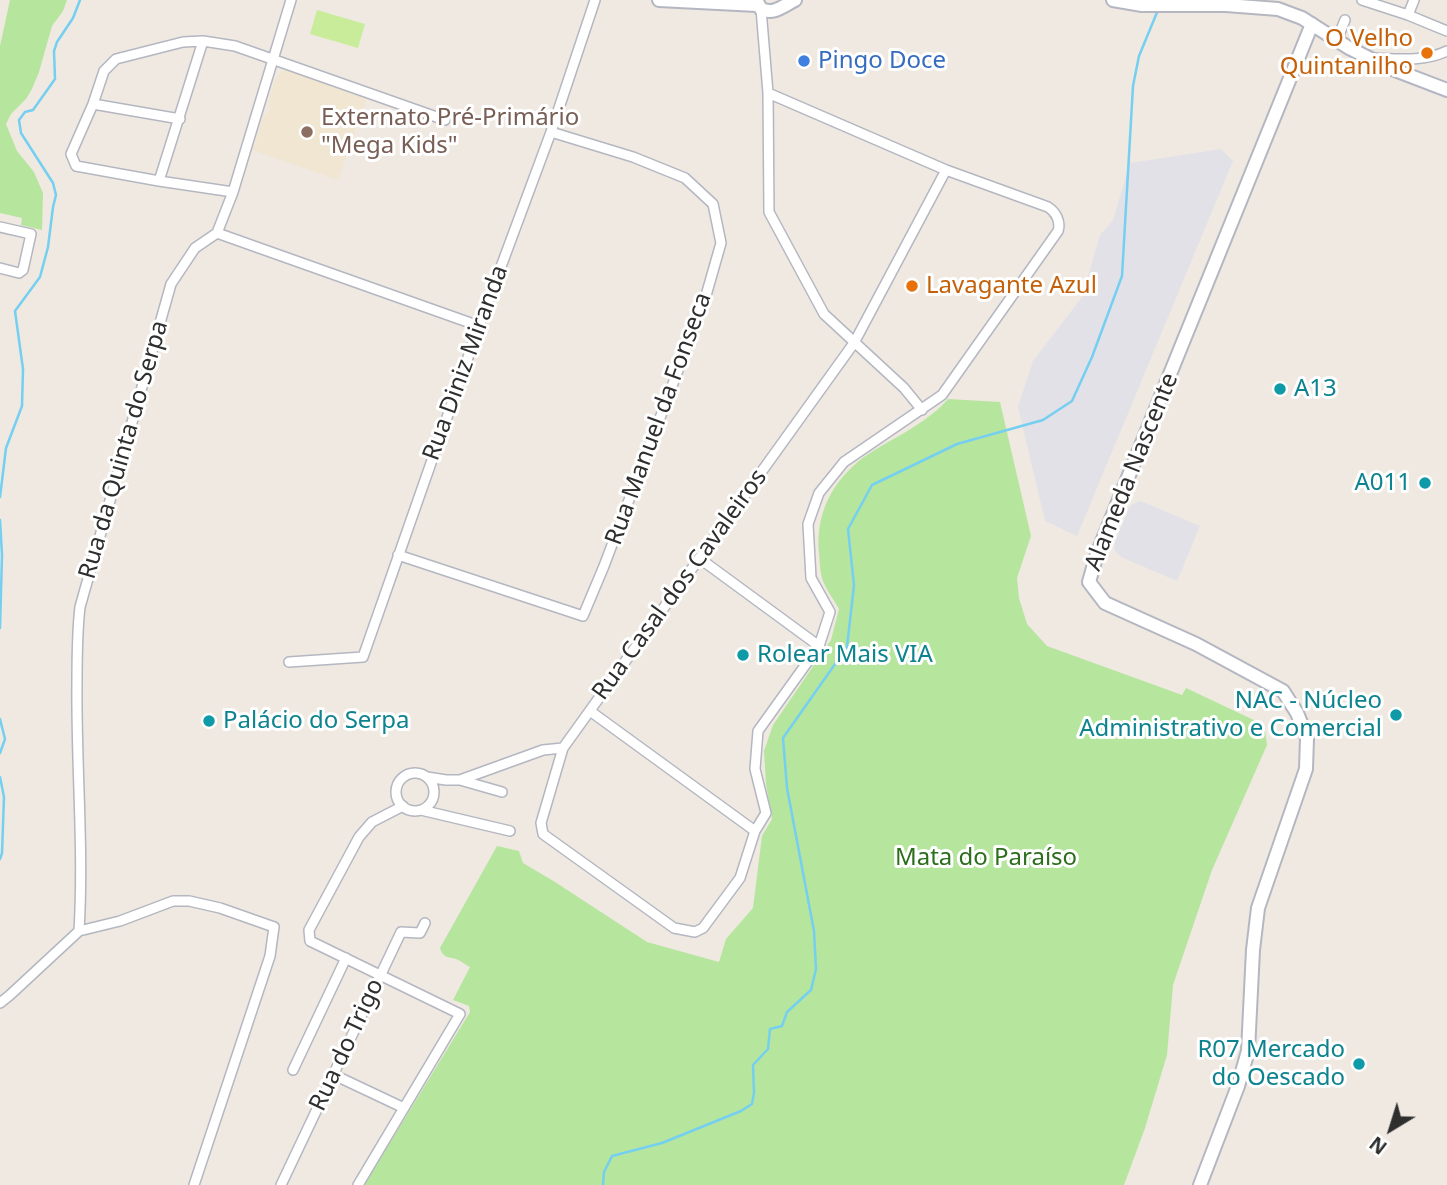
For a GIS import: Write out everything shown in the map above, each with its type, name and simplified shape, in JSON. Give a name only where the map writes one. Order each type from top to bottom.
[{"type":"street","name":"Rua da Quinta do Serpa","points":[[79,931],[81,891],[77,713],[80,607],[171,284],[195,248],[217,233],[233,192],[291,0]]},
{"type":"street","name":"Rua Diniz Miranda","points":[[289,662],[363,657],[479,326],[551,132],[595,0]]},
{"type":"street","points":[[659,0],[758,5],[768,13],[795,0]]},
{"type":"street","points":[[721,4],[736,0]]},
{"type":"street","points":[[1113,0],[1142,5],[1226,5],[1278,9],[1302,18],[1369,58],[1447,90]]},
{"type":"street","points":[[1362,0],[1447,31]]},
{"type":"street","points":[[1409,15],[1415,0]]},
{"type":"street","points":[[758,5],[764,34],[768,93],[769,212],[824,314],[904,388],[922,410]]},
{"type":"street","points":[[764,34],[779,7]]},
{"type":"street","points":[[1337,40],[1345,20]]},
{"type":"street","name":"Alameda Nascente","points":[[1200,1185],[1238,1086],[1248,1051],[1258,908],[1306,769],[1307,738],[1297,713],[1283,691],[1196,643],[1105,603],[1089,582],[1097,554],[1312,24]]},
{"type":"street","points":[[159,181],[204,41]]},
{"type":"street","points":[[233,192],[76,166],[71,153],[93,104],[104,71],[116,59],[183,42],[204,41],[235,46],[445,120]]},
{"type":"street","points":[[1369,58],[1411,60],[1447,51]]},
{"type":"street","points":[[590,711],[755,831],[766,813],[755,769],[758,731],[819,646],[830,612],[811,578],[808,524],[819,493],[844,462],[940,397],[1058,231],[1059,224],[1048,207],[946,170],[768,93]]},
{"type":"street","points":[[93,104],[180,119]]},
{"type":"street","name":"Rua Manuel da Fonseca","points":[[398,555],[583,617],[705,299],[721,243],[713,204],[685,178],[551,132]]},
{"type":"street","name":"Rua Casal dos Cavaleiros","points":[[755,831],[740,878],[698,931],[672,927],[543,834],[541,823],[563,748],[854,343],[946,170]]},
{"type":"street","points":[[0,227],[31,234],[22,271],[19,273],[0,268]]},
{"type":"street","points":[[217,233],[479,326]]},
{"type":"street","points":[[699,558],[819,646]]},
{"type":"street","points":[[460,780],[543,750],[563,748]]},
{"type":"street","points":[[502,792],[460,780],[446,780],[415,773],[402,777],[398,782],[396,795],[408,810],[421,810],[510,831]]},
{"type":"street","points":[[421,810],[433,797],[433,786],[427,777]]},
{"type":"street","points":[[358,1185],[460,1014],[310,941],[309,930],[359,837],[372,822],[403,806]]},
{"type":"street","points":[[0,1003],[79,931],[120,921],[173,901],[189,901],[220,908],[274,927],[270,956],[194,1185]]},
{"type":"street","name":"Rua do Trigo","points":[[281,1185],[401,932],[420,933],[425,923]]},
{"type":"street","points":[[293,1070],[346,958]]},
{"type":"street","points":[[332,1074],[404,1108]]},
{"type":"shaded area","name":"Externato Pré-Primário \"Mega Kids\"","points":[[288,70],[367,97],[338,180],[253,150],[264,114],[269,112],[271,106],[268,103],[276,77],[282,71]]},
{"type":"shaded area","points":[[1221,149],[1233,161],[1077,536],[1045,521],[1018,407],[1033,361],[1082,297],[1100,235],[1113,220],[1130,163]]},
{"type":"shaded area","points":[[1139,501],[1200,526],[1177,581],[1121,557],[1115,551],[1115,542],[1129,508]]},
{"type":"green space","points":[[10,0],[67,0],[52,26],[32,89],[6,124],[17,151],[34,172],[43,193],[42,230],[21,225],[22,218],[0,213],[0,46]]},
{"type":"green space","points":[[317,10],[365,24],[358,48],[310,34]]},
{"type":"green space","name":"Mata do Paraíso","points":[[948,399],[1000,402],[1031,536],[1017,578],[1019,598],[1027,624],[1047,646],[1182,695],[1186,688],[1258,722],[1265,730],[1267,745],[1212,870],[1173,985],[1167,1055],[1124,1185],[364,1185],[470,1012],[469,1006],[453,1000],[470,967],[444,955],[440,948],[497,846],[519,851],[523,863],[647,942],[719,962],[726,939],[753,908],[762,836],[772,819],[764,751],[773,725],[831,640],[839,609],[825,585],[820,568],[818,539],[823,512],[835,488],[853,466],[919,424]]},
{"type":"waterway","points":[[0,497],[6,448],[22,406],[23,369],[15,311],[40,277],[48,247],[56,195],[53,183],[21,133],[19,120],[25,112],[33,110],[55,79],[54,51],[80,0]]},
{"type":"waterway","points":[[603,1185],[604,1172],[612,1156],[662,1143],[752,1104],[753,1065],[768,1049],[770,1029],[782,1026],[787,1012],[811,990],[816,969],[814,931],[787,788],[783,738],[847,647],[854,585],[848,529],[872,485],[957,444],[1043,420],[1072,401],[1092,357],[1122,276],[1133,86],[1139,56],[1158,10]]},
{"type":"waterway","points":[[0,520],[0,628]]},
{"type":"waterway","points":[[0,719],[5,739],[0,753]]},
{"type":"waterway","points":[[0,777],[4,797],[0,859]]},
{"type":"place","name":"O Velho Quintanilho","points":[[1427,53]]},
{"type":"place","name":"Pingo Doce","points":[[804,61]]},
{"type":"place","name":"Externato Pré-Primário \"Mega Kids\"","points":[[307,132]]},
{"type":"place","name":"Lavagante Azul","points":[[912,286]]},
{"type":"place","name":"A13","points":[[1280,389]]},
{"type":"place","name":"A011","points":[[1425,483]]},
{"type":"place","name":"Rolear Mais VIA","points":[[743,655]]},
{"type":"place","name":"NAC - Núcleo Administrativo e Comercial","points":[[1396,715]]},
{"type":"place","name":"Palácio do Serpa","points":[[209,721]]},
{"type":"place","name":"R07 Mercado do Oescado","points":[[1359,1064]]}]
